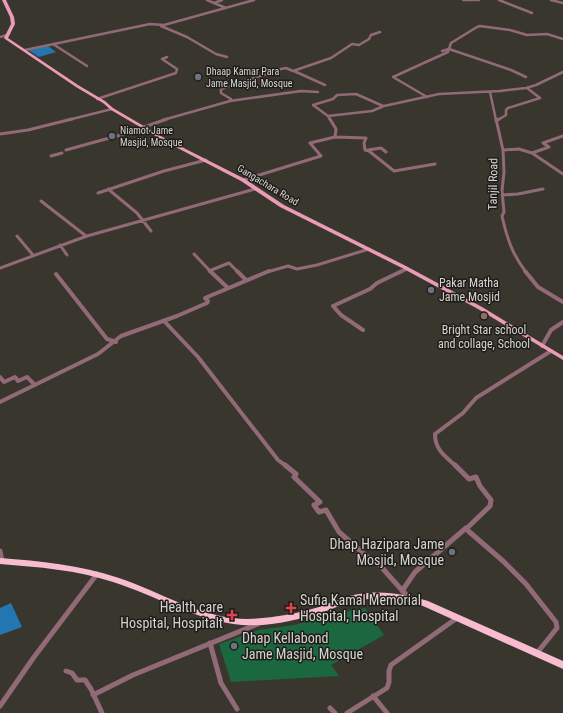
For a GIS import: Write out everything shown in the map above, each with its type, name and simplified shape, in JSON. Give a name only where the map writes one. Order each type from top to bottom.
[{"type":"highway","points":[[1,561],[66,567],[97,574],[189,609],[221,619],[243,622],[264,622],[316,610],[360,597],[382,596],[409,598],[425,603],[563,665]]},
{"type":"main road","points":[[4,0],[12,17],[13,24],[7,35]]},
{"type":"main road","name":"Gangachara Road","points":[[7,35],[6,38],[97,99],[165,140],[243,180],[282,206],[407,268],[509,325],[563,358]]},
{"type":"street","points":[[207,0],[227,8]]},
{"type":"street","points":[[214,3],[222,0]]},
{"type":"street","points":[[25,50],[150,24],[159,25],[190,20],[254,0]]},
{"type":"street","points":[[463,0],[479,0]]},
{"type":"street","points":[[499,0],[532,13]]},
{"type":"street","points":[[551,0],[563,3]]},
{"type":"street","points":[[159,25],[187,37],[216,54],[228,57]]},
{"type":"street","points":[[428,96],[393,78],[448,52],[451,43],[480,26],[510,30],[527,35],[538,33],[547,34],[563,39]]},
{"type":"street","points":[[294,71],[331,58],[348,46],[352,44],[359,45],[369,39],[372,35],[380,32]]},
{"type":"street","points":[[0,37],[7,35]]},
{"type":"street","points":[[52,44],[87,66]]},
{"type":"street","points":[[442,51],[450,49],[511,70],[526,77]]},
{"type":"street","points":[[97,99],[176,73],[177,69],[162,59],[167,57]]},
{"type":"street","points":[[230,100],[231,99],[221,93],[221,89],[286,68],[325,85]]},
{"type":"street","points":[[328,116],[372,111],[384,106],[403,104],[439,94],[490,92],[527,88],[563,72]]},
{"type":"street","points":[[496,121],[506,115],[506,110],[508,108],[540,98],[527,88]]},
{"type":"street","points":[[66,150],[230,100],[301,90],[318,92]]},
{"type":"street","name":"Tanjil Road","points":[[490,92],[503,150],[504,172],[502,195],[504,212],[502,216],[509,244],[519,263],[538,287],[563,302]]},
{"type":"street","points":[[335,137],[336,129],[328,116],[313,105],[334,99],[337,95],[356,94],[384,106]]},
{"type":"street","points":[[0,134],[28,130],[112,108]]},
{"type":"street","points":[[532,153],[549,147],[543,143],[563,136]]},
{"type":"street","points":[[243,180],[320,156],[321,155],[310,143],[335,137],[366,138],[364,143],[366,151]]},
{"type":"street","points":[[366,151],[381,148],[386,152]]},
{"type":"street","points":[[503,150],[520,149],[532,153],[563,174]]},
{"type":"street","points":[[366,151],[369,151],[394,170],[435,164]]},
{"type":"street","points":[[51,156],[62,153]]},
{"type":"street","points":[[98,193],[206,160]]},
{"type":"street","points":[[108,189],[132,208],[151,231]]},
{"type":"street","points":[[0,268],[86,236],[220,200],[255,189]]},
{"type":"street","points":[[502,195],[518,194],[543,189]]},
{"type":"street","points":[[41,201],[86,236]]},
{"type":"street","points":[[17,236],[33,255]]},
{"type":"street","points":[[60,245],[67,255]]},
{"type":"street","points":[[0,402],[92,358],[116,342],[121,336],[164,321],[206,303],[208,301],[205,297],[246,280],[272,270],[288,266],[297,269],[317,265],[369,249]]},
{"type":"street","points":[[194,254],[198,260],[228,288]]},
{"type":"street","points":[[209,270],[229,263],[246,280]]},
{"type":"street","points":[[363,330],[341,315],[333,306],[370,289],[377,283],[407,268]]},
{"type":"street","points":[[56,274],[107,339],[116,342]]},
{"type":"street","points":[[164,321],[198,357],[278,460],[296,474],[294,477],[320,502],[314,505],[319,512],[326,510],[334,525],[348,542],[372,561],[375,560],[409,598]]},
{"type":"street","points":[[542,346],[551,330],[563,322]]},
{"type":"street","points":[[402,590],[407,580],[422,564],[446,547],[490,506],[491,500],[480,486],[476,477],[469,479],[440,452],[435,443],[435,434],[463,413],[476,398],[551,351]]},
{"type":"street","points":[[0,377],[4,382],[15,377],[18,381],[27,377],[35,385]]},
{"type":"street","points":[[466,528],[526,584],[556,622],[558,628],[537,653]]},
{"type":"street","points":[[0,551],[1,561]]},
{"type":"street","points":[[0,706],[34,657],[97,574]]},
{"type":"street","points":[[347,713],[388,686],[388,670],[391,665],[457,618]]},
{"type":"street","points":[[93,695],[134,675],[264,622]]},
{"type":"street","points":[[210,643],[221,683],[237,708]]},
{"type":"street","points":[[66,671],[72,673],[77,680],[85,680],[102,713]]},
{"type":"street","points":[[373,696],[388,713]]},
{"type":"street","points":[[330,708],[335,713]]},
{"type":"green space","points":[[365,608],[384,635],[331,665],[339,676],[231,682],[219,644],[259,630],[294,625],[337,613]]},
{"type":"water","points":[[48,46],[56,52],[39,57],[28,50]]},
{"type":"water","points":[[11,603],[22,627],[0,635],[0,608]]},
{"type":"place","name":"Dhaap Kamar Para Jame Masjid, Mosque","points":[[198,77]]},
{"type":"place","name":"Niamot Jame Masjid, Mosque","points":[[112,136]]},
{"type":"place","name":"Pakar Matha Jame Mosjid","points":[[431,290]]},
{"type":"place","name":"Bright Star school and collage, School","points":[[484,316]]},
{"type":"place","name":"Dhap Hazipara Jame Mosjid, Mosque","points":[[452,552]]},
{"type":"place","name":"Sufia Kamal Memorial Hospital, Hospital","points":[[291,608]]},
{"type":"place","name":"Health care Hospital, Hospitalt","points":[[232,615]]},
{"type":"place","name":"Dhap Kellabond Jame Masjid, Mosque","points":[[234,646]]}]
